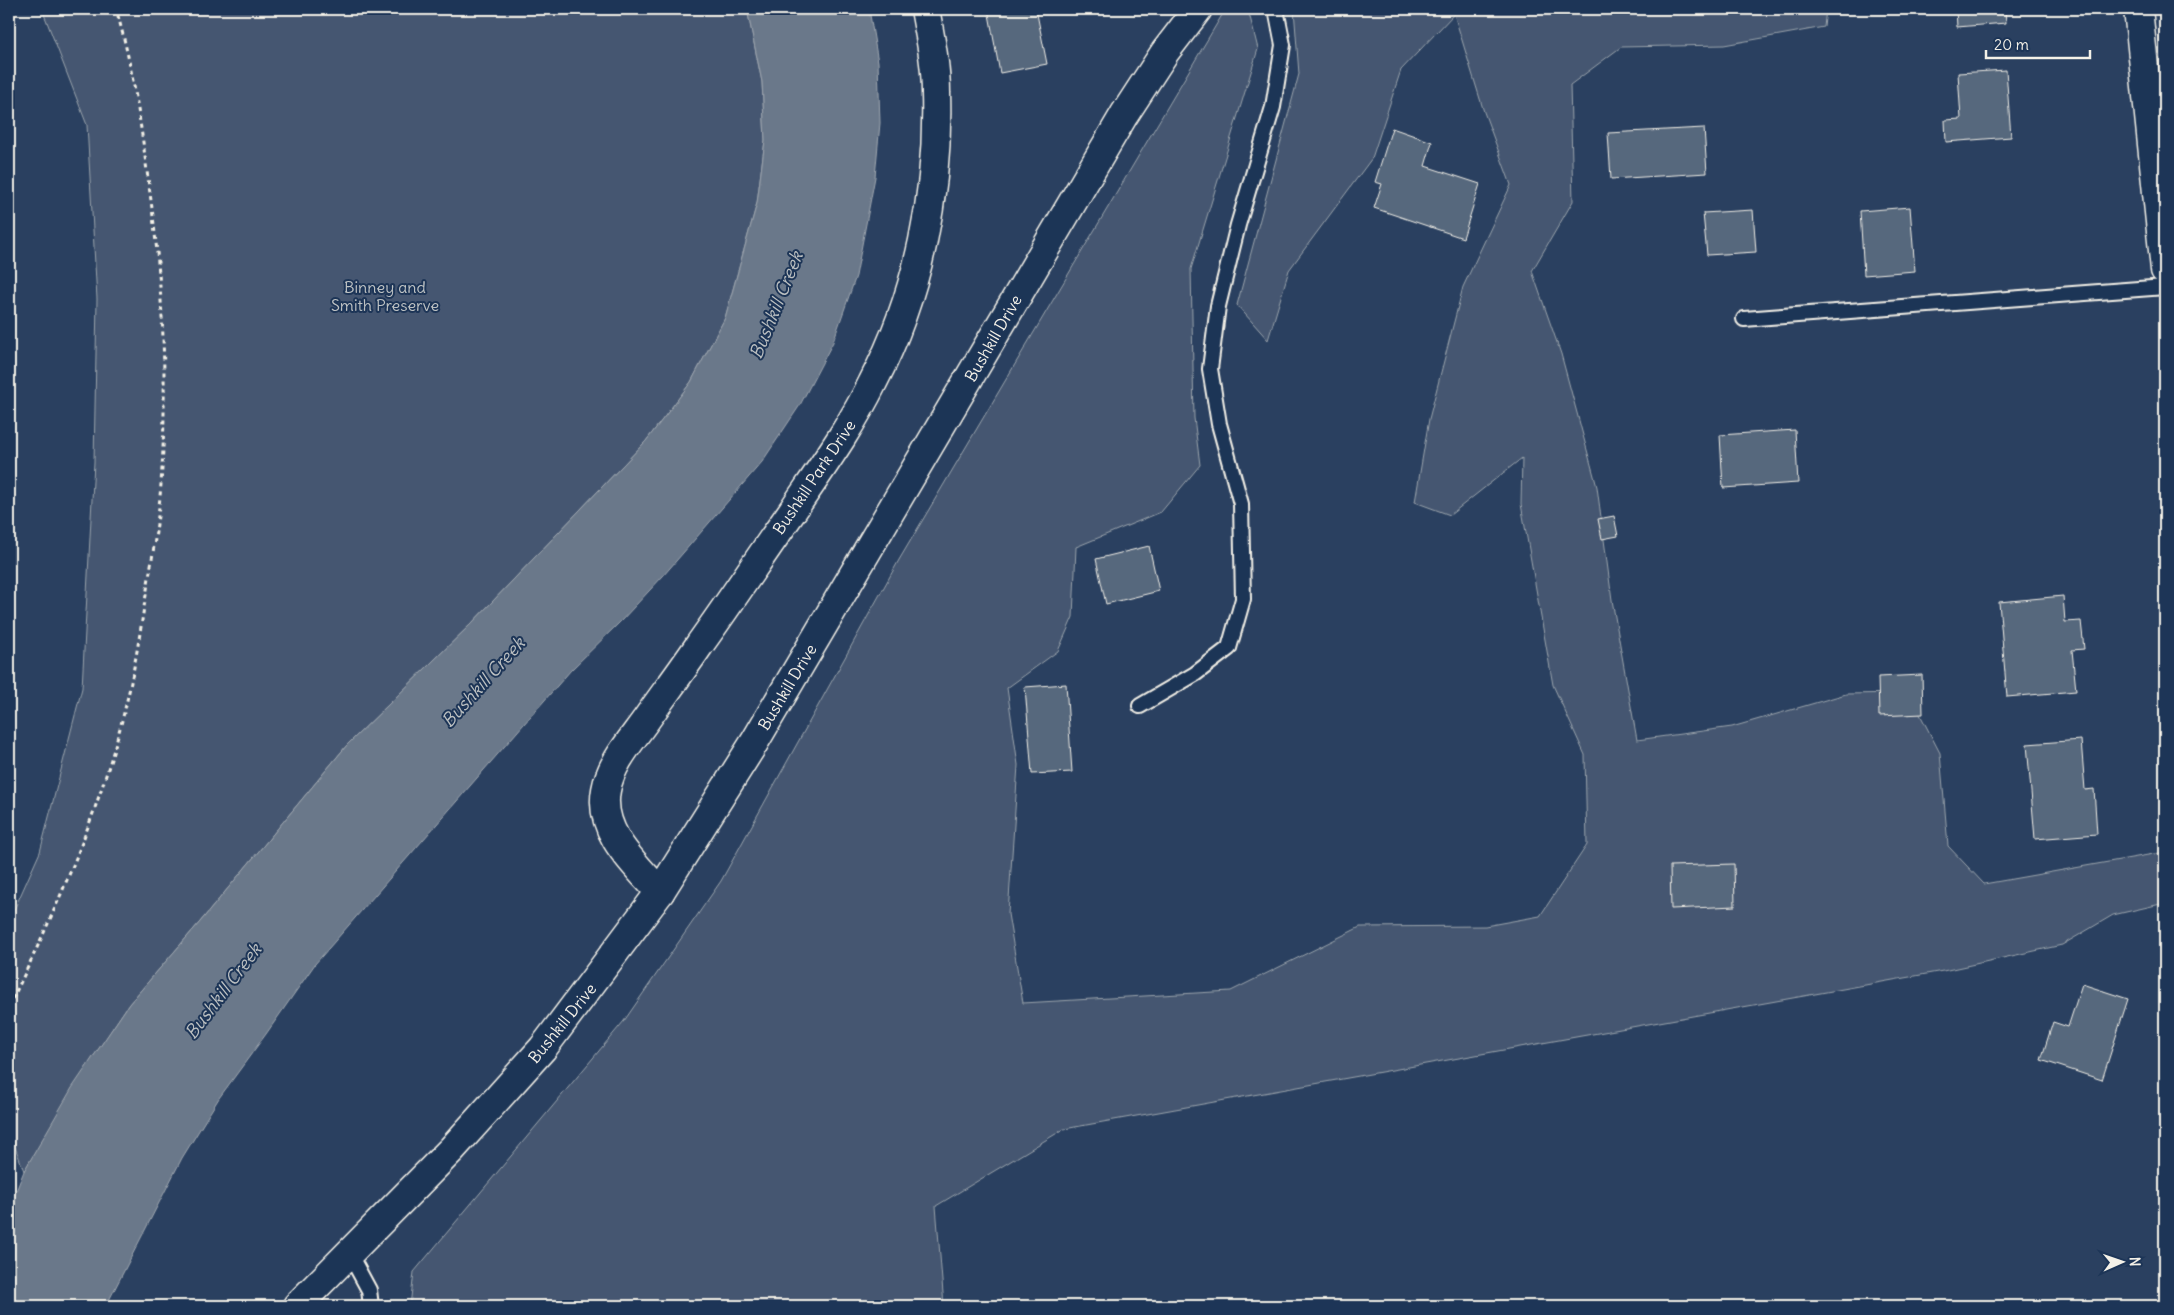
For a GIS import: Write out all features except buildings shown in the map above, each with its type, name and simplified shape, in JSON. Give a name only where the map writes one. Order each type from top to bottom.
[{"type":"main road","name":"Bushkill Park Drive","points":[[660,892],[622,850],[611,830],[606,812],[605,793],[609,776],[624,750],[700,644],[848,429],[893,340],[909,291],[928,218],[936,150],[936,90],[925,9]]},
{"type":"main road","name":"Bushkill Drive","points":[[297,1306],[452,1149],[543,1048],[660,892],[754,743],[1124,115],[1166,52],[1198,9]]},
{"type":"main road","points":[[2138,9],[2165,270]]},
{"type":"lane","points":[[1140,706],[1195,674],[1230,648],[1243,599],[1241,504],[1219,424],[1210,369],[1218,306],[1238,225],[1273,107],[1283,45],[1276,9]]},
{"type":"lane","points":[[1744,320],[2165,287]]},
{"type":"lane","points":[[349,1253],[369,1290],[371,1306]]},
{"type":"path","points":[[9,1006],[40,942],[95,808],[120,729],[135,668],[154,549],[161,487],[164,429],[164,342],[155,228],[138,107],[126,42],[116,9]]},
{"type":"green space","name":"Binney and Smith Preserve","points":[[42,9],[747,9],[762,82],[765,140],[757,203],[725,318],[691,382],[646,441],[471,624],[347,745],[200,922],[129,1004],[92,1059],[24,1171],[9,1131],[9,921],[40,852],[82,688],[94,462],[97,299],[87,125]]},
{"type":"green space","points":[[1248,9],[1258,49],[1191,269],[1194,418],[1200,465],[1161,512],[1076,547],[1073,617],[1058,651],[1007,688],[1018,765],[1008,914],[1023,1003],[1231,991],[1360,927],[1485,926],[1540,916],[1587,845],[1585,755],[1553,685],[1521,504],[1522,458],[1450,515],[1415,502],[1429,419],[1463,287],[1511,185],[1484,112],[1454,14],[1401,70],[1372,158],[1289,270],[1268,340],[1237,305],[1299,74],[1294,9],[1826,9],[1824,27],[1724,45],[1621,47],[1570,85],[1573,201],[1532,271],[1561,354],[1597,487],[1612,600],[1637,740],[1732,727],[1846,694],[1909,693],[1940,753],[1948,846],[1984,884],[2165,852],[2165,903],[2113,915],[2062,945],[1943,971],[1064,1129],[936,1206],[944,1306],[410,1306],[414,1272],[624,1021],[721,881],[899,560],[1225,10]]},
{"type":"water","name":"Bushkill Creek","points":[[747,9],[869,9],[878,62],[880,123],[875,177],[856,276],[833,342],[800,405],[762,462],[663,576],[571,670],[315,964],[219,1098],[182,1158],[106,1306],[9,1306],[9,1209],[24,1171],[72,1088],[129,1004],[200,922],[347,745],[471,624],[646,441],[691,382],[725,318],[757,203],[765,140],[762,82]]}]
